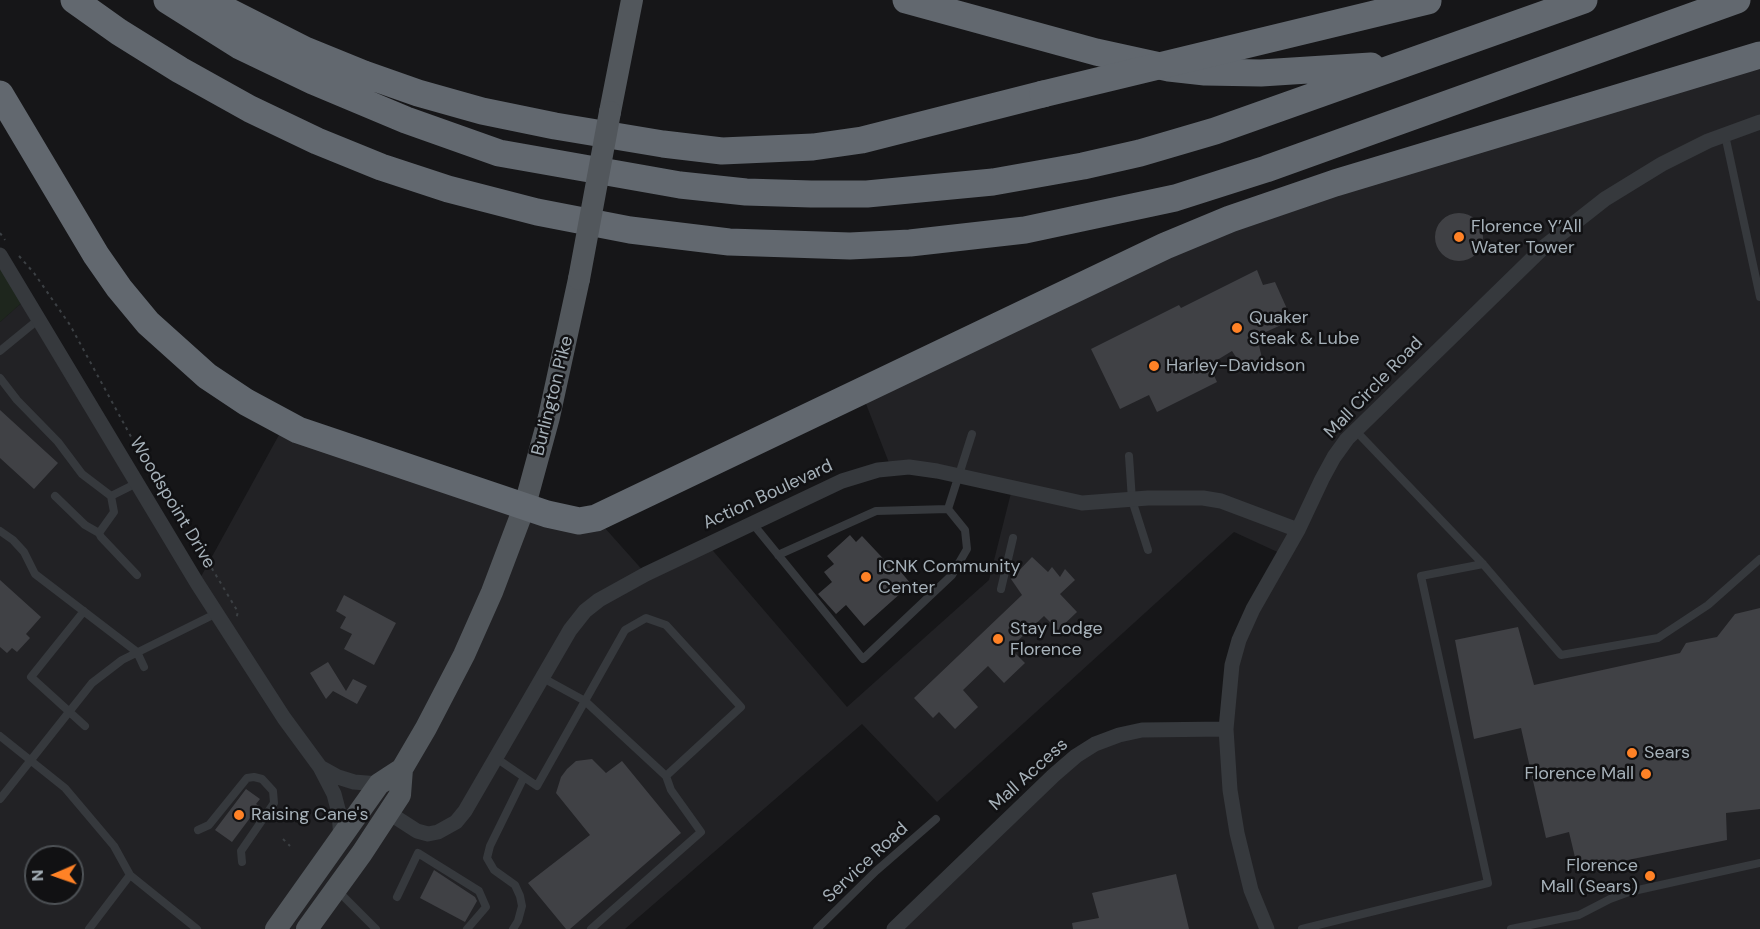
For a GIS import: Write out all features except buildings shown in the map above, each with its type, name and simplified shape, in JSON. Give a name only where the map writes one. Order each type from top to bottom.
[{"type":"highway","points":[[74,0],[119,32],[180,70],[250,109],[317,141],[381,167],[448,189],[537,212],[630,230],[729,242],[850,246],[909,243],[1025,230],[1175,198],[1266,169],[1737,0]]},
{"type":"highway","points":[[167,0],[240,46],[313,81],[406,120],[499,153],[680,185],[746,192],[811,194],[867,194],[993,182],[1140,153],[1215,131],[1584,0]]},
{"type":"highway","points":[[203,0],[216,4],[305,50],[418,93],[482,111],[555,126],[663,144],[722,151],[781,149],[862,140],[1429,0]]},
{"type":"highway","points":[[906,0],[1096,52],[1169,68],[1215,73],[1261,74],[1399,64]]},
{"type":"highway","points":[[0,94],[96,255],[119,288],[148,322],[207,376],[246,402],[298,430],[564,519],[579,520],[596,518],[1154,251],[1230,219],[1335,183],[1760,55]]},
{"type":"main road","name":"Burlington Pike","points":[[307,929],[337,890],[400,795],[402,770],[470,643],[505,561],[525,505],[549,417],[579,279],[632,0]]},
{"type":"main road","name":"Burlington Pike","points":[[276,929],[379,784],[402,770]]},
{"type":"street","name":"Mall Circle Road","points":[[1267,929],[1251,890],[1237,833],[1230,790],[1226,729],[1232,665],[1239,640],[1253,609],[1298,530],[1322,478],[1347,438],[1544,246],[1605,199],[1662,164],[1725,135],[1760,122]]},
{"type":"street","name":"Woodspoint Drive","points":[[6,251],[39,319],[217,613],[284,718],[320,767],[334,794],[339,813],[341,840]]},
{"type":"street","name":"Action Boulevard","points":[[389,813],[417,831],[428,834],[448,828],[465,811],[570,630],[585,611],[599,600],[646,574],[842,481],[878,470],[909,467],[1082,503],[1203,498],[1221,501],[1298,530]]},
{"type":"street","name":"Mall Access","points":[[894,929],[1054,776],[1076,756],[1095,744],[1142,730],[1226,729]]},
{"type":"street","name":"Woodspoint Drive","points":[[320,767],[338,777],[354,782],[379,784]]},
{"type":"lane","points":[[1725,135],[1760,297]]},
{"type":"lane","points":[[0,351],[39,319]]},
{"type":"lane","points":[[0,378],[58,442],[82,474],[111,496],[114,512],[99,533]]},
{"type":"lane","points":[[1355,430],[1483,564],[1561,655],[1658,638],[1708,605],[1760,558]]},
{"type":"lane","points":[[948,509],[972,434]]},
{"type":"lane","points":[[1129,456],[1132,500],[1148,550]]},
{"type":"lane","points":[[111,496],[138,483]]},
{"type":"lane","points":[[55,496],[85,525],[99,533],[137,575]]},
{"type":"lane","points":[[753,524],[864,659],[952,575],[967,549],[965,530],[948,509]]},
{"type":"lane","points":[[778,555],[876,512],[948,509]]},
{"type":"lane","points":[[0,531],[24,552],[35,574],[137,652],[144,667]]},
{"type":"lane","points":[[1001,589],[1013,538]]},
{"type":"lane","points":[[1302,929],[1488,883],[1421,576],[1483,564]]},
{"type":"lane","points":[[84,611],[31,677],[85,726]]},
{"type":"lane","points":[[0,799],[30,758],[92,683],[122,660],[217,613]]},
{"type":"lane","points":[[496,758],[537,786],[624,630],[646,618],[666,625],[741,707],[666,776]]},
{"type":"lane","points":[[543,678],[585,701],[666,776],[671,790],[701,832],[591,929]]},
{"type":"lane","points":[[0,736],[65,788],[114,846],[130,876],[197,929]]},
{"type":"lane","points":[[198,830],[209,825],[247,778],[254,777],[262,780],[273,790],[274,803],[241,850],[242,862]]},
{"type":"lane","points":[[513,929],[519,921],[522,906],[520,896],[515,885],[494,870],[488,858],[490,846],[524,777]]},
{"type":"lane","name":"Service Road","points":[[817,929],[876,871],[936,819]]},
{"type":"lane","points":[[397,897],[418,853],[479,891],[486,907],[467,929]]},
{"type":"lane","points":[[1511,929],[1579,915],[1629,892],[1760,863]]},
{"type":"lane","points":[[89,929],[130,876]]},
{"type":"lane","points":[[337,890],[376,929]]},
{"type":"path","points":[[0,233],[6,251]]},
{"type":"path","points":[[19,256],[70,325],[135,444],[238,612],[235,623]]},
{"type":"path","points":[[283,839],[290,846]]},
{"type":"shaded area","points":[[1760,55],[1760,929],[894,929],[1054,775],[1119,735],[1226,729],[1232,665],[1284,555],[1234,532],[937,802],[862,724],[625,929],[0,929],[0,322],[27,298],[198,582],[285,424],[596,518],[646,574],[708,545],[847,707],[989,580],[1012,489],[891,468],[861,391],[1165,246]]},
{"type":"shaded area","points":[[0,255],[27,298],[0,322]]},
{"type":"place","name":"Florence Y’All Water Tower","points":[[1459,237]]},
{"type":"place","name":"Quaker Steak & Lube","points":[[1237,328]]},
{"type":"place","name":"Harley-Davidson","points":[[1154,366]]},
{"type":"place","name":"ICNK Community Center","points":[[866,577]]},
{"type":"place","name":"Stay Lodge Florence","points":[[998,639]]},
{"type":"place","name":"Sears","points":[[1632,753]]},
{"type":"place","name":"Florence Mall","points":[[1646,774]]},
{"type":"place","name":"Raising Cane's","points":[[239,815]]},
{"type":"place","name":"Florence Mall (Sears)","points":[[1650,876]]}]
